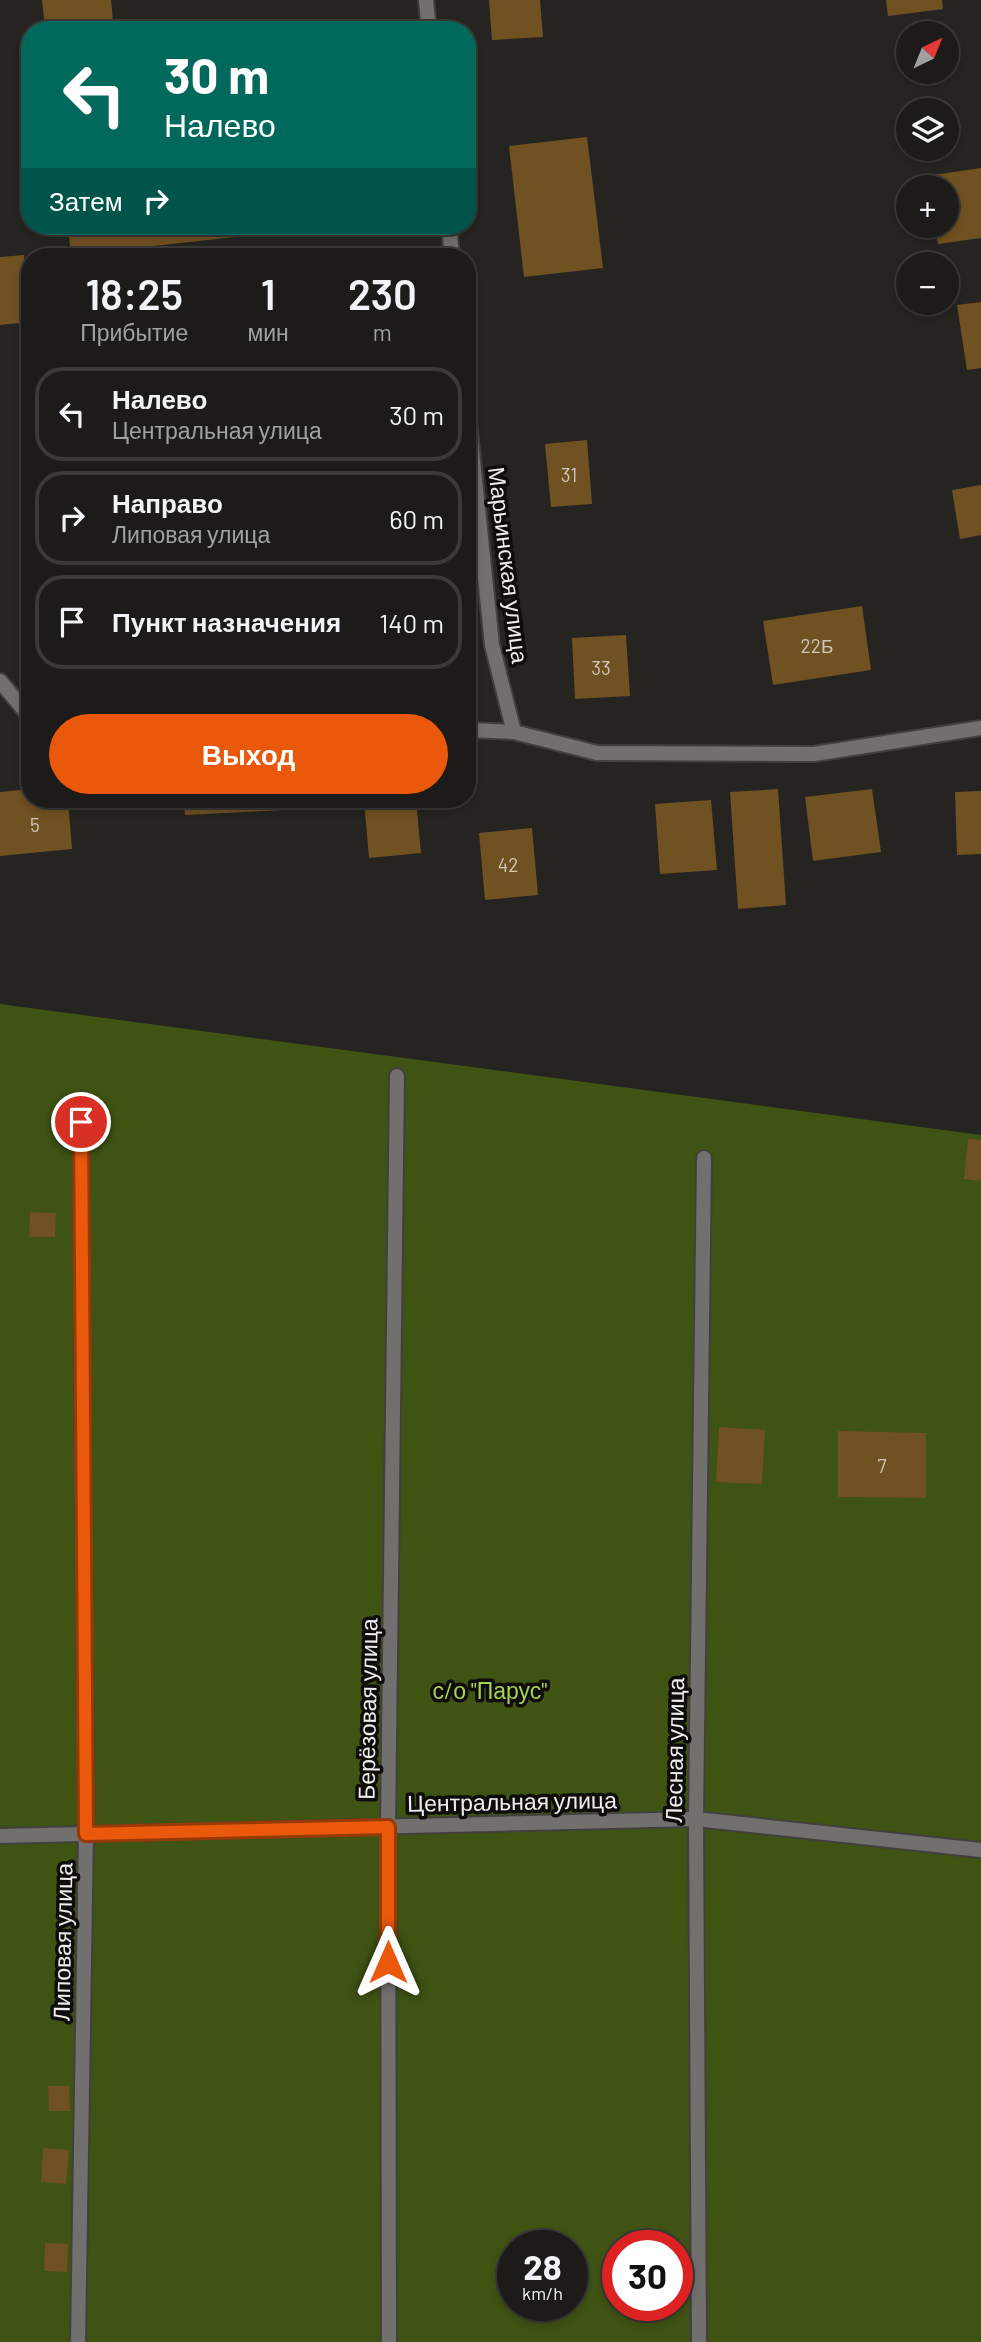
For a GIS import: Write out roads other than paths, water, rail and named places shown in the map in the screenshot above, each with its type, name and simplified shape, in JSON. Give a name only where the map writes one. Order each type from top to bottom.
[{"type":"street","points":[[426,0],[428,21]]},
{"type":"street","name":"Марьинская улица","points":[[476,489],[492,645],[514,732]]},
{"type":"street","points":[[0,681],[21,706]]},
{"type":"street","points":[[476,730],[514,732],[597,753],[814,754],[981,728]]},
{"type":"street","name":"Берёзовая улица","points":[[389,2342],[388,1827],[397,1076]]},
{"type":"street","name":"Липовая улица","points":[[78,2342],[86,1834],[81,1122]]},
{"type":"street","name":"Лесная улица","points":[[699,2342],[696,1819],[704,1158]]},
{"type":"street","name":"Центральная улица","points":[[0,1836],[696,1819],[981,1850]]},
{"type":"park label","name":"с/о \"Парус\"","points":[[490,1690]]}]
